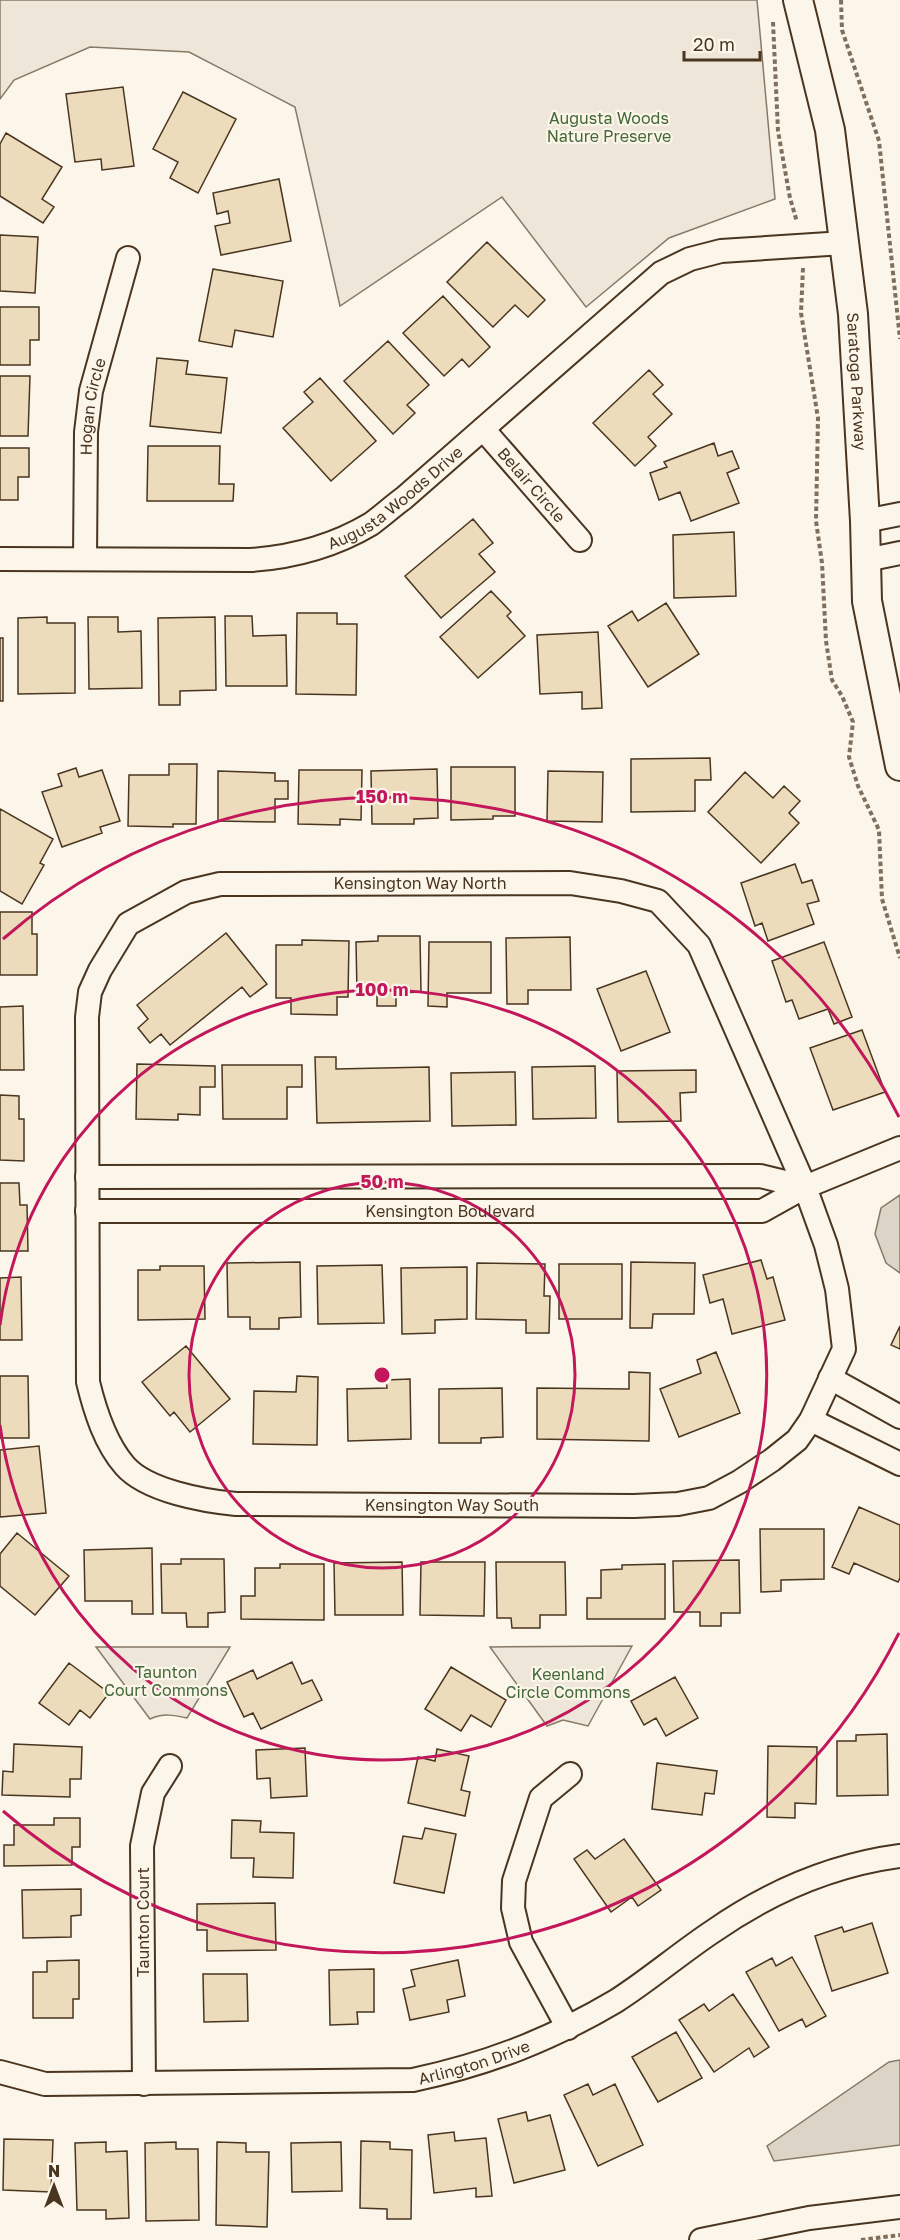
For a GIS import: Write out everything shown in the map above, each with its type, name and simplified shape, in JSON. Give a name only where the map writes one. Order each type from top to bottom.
[{"type":"street","name":"Saratoga Parkway","points":[[798,0],[830,130],[853,314],[865,521],[867,601],[900,766]]},
{"type":"street","name":"Augusta Woods Drive","points":[[0,559],[272,559],[333,543],[371,524],[404,498],[661,273],[690,259],[721,251],[844,243]]},
{"type":"street","name":"Hogan Circle","points":[[85,559],[86,432],[91,391],[128,258]]},
{"type":"street","name":"Belair Circle","points":[[483,429],[580,540]]},
{"type":"street","points":[[865,521],[900,514]]},
{"type":"street","points":[[866,560],[900,553]]},
{"type":"street","name":"Kensington Way North","points":[[87,1177],[87,1017],[90,992],[100,970],[128,924],[186,892],[220,884],[570,883],[621,891],[658,901],[699,945],[805,1187]]},
{"type":"street","name":"Kensington Boulevard","points":[[87,1211],[762,1211],[805,1187],[900,1148]]},
{"type":"street","points":[[87,1177],[760,1176],[805,1187]]},
{"type":"street","name":"Kensington Way South","points":[[87,1177],[88,1382],[103,1429],[125,1467],[153,1485],[209,1502],[236,1504],[634,1506],[678,1504],[709,1498],[739,1482],[797,1440],[811,1420],[844,1349],[837,1289],[826,1245],[805,1187]]},
{"type":"street","points":[[830,1378],[900,1417]]},
{"type":"street","points":[[811,1420],[900,1464]]},
{"type":"street","name":"Taunton Court","points":[[144,2084],[142,1846],[153,1793],[170,1766]]},
{"type":"street","points":[[568,2028],[521,1942],[513,1908],[514,1881],[541,1798],[570,1774]]},
{"type":"street","name":"Arlington Drive","points":[[0,2072],[45,2084],[144,2084],[413,2080],[457,2070],[499,2057],[568,2028],[618,1999],[711,1932],[778,1892],[814,1877],[900,1856]]},
{"type":"street","points":[[701,2240],[809,2218],[900,2207]]},
{"type":"path","points":[[841,0],[842,30],[879,141],[900,339]]},
{"type":"path","points":[[773,20],[778,131],[790,198],[804,245],[801,313],[818,418],[816,521],[822,563],[826,642],[832,680],[853,722],[849,757],[858,786],[879,830],[882,899],[900,958]]},
{"type":"path","points":[[861,2240],[900,2235]]},
{"type":"green space","name":"Augusta Woods Nature Preserve","points":[[0,0],[757,0],[775,199],[669,238],[586,307],[502,197],[340,306],[295,107],[189,52],[90,47],[14,80],[0,99]]},
{"type":"green space","name":"Keenland Circle Commons","points":[[632,1646],[588,1726],[563,1720],[547,1726],[490,1647]]},
{"type":"green space","name":"Taunton Court Commons","points":[[96,1647],[230,1647],[187,1718],[168,1715],[150,1719]]},
{"type":"shaded area","points":[[900,1195],[900,1273],[886,1263],[875,1234],[881,1208]]},
{"type":"shaded area","points":[[900,2060],[900,2145],[774,2161],[767,2146],[889,2062]]},
{"type":"building","points":[[123,87],[134,166],[102,170],[101,159],[75,162],[66,94]]},
{"type":"building","points":[[183,92],[236,119],[198,193],[170,178],[178,162],[153,149]]},
{"type":"building","points":[[6,133],[62,167],[42,199],[54,207],[43,223],[0,196],[0,144]]},
{"type":"building","points":[[279,179],[291,241],[221,255],[215,226],[230,223],[228,211],[217,214],[213,193]]},
{"type":"building","points":[[0,235],[38,237],[35,293],[0,291]]},
{"type":"building","points":[[487,242],[545,300],[528,317],[515,305],[493,327],[447,282]]},
{"type":"building","points":[[213,269],[283,281],[273,337],[235,330],[232,347],[199,341]]},
{"type":"building","points":[[443,296],[490,347],[469,367],[462,359],[444,376],[403,333]]},
{"type":"building","points":[[0,307],[39,307],[39,340],[30,340],[30,365],[0,365]]},
{"type":"building","points":[[388,341],[429,385],[407,405],[415,413],[393,434],[344,381]]},
{"type":"building","points":[[157,358],[188,361],[186,374],[227,378],[221,433],[150,426]]},
{"type":"building","points":[[649,370],[663,385],[653,394],[672,414],[648,437],[656,446],[635,466],[593,423]]},
{"type":"building","points":[[0,376],[30,376],[28,436],[0,436]]},
{"type":"building","points":[[320,378],[376,441],[331,481],[283,428],[313,402],[304,392]]},
{"type":"building","points":[[714,443],[718,456],[732,451],[739,468],[727,473],[739,503],[691,521],[680,492],[659,500],[650,473],[667,467],[664,462]]},
{"type":"building","points":[[148,446],[220,446],[219,484],[234,484],[233,501],[147,501]]},
{"type":"building","points":[[0,448],[29,448],[29,477],[18,477],[18,500],[0,500]]},
{"type":"building","points":[[473,519],[493,543],[479,554],[495,572],[441,618],[405,576]]},
{"type":"building","points":[[734,532],[736,596],[674,598],[673,535]]},
{"type":"building","points":[[491,591],[511,612],[507,616],[525,636],[478,678],[440,637]]},
{"type":"building","points":[[666,603],[699,654],[648,687],[608,626],[632,611],[638,621]]},
{"type":"building","points":[[297,613],[337,613],[337,624],[357,624],[356,695],[296,694]]},
{"type":"building","points":[[225,616],[252,616],[253,636],[286,635],[287,686],[226,686]]},
{"type":"building","points":[[47,617],[47,623],[75,623],[75,693],[18,694],[18,618]]},
{"type":"building","points":[[88,617],[118,617],[118,632],[141,631],[142,688],[89,689]]},
{"type":"building","points":[[215,617],[216,690],[180,691],[180,705],[159,705],[158,618]]},
{"type":"building","points":[[598,632],[602,708],[582,709],[582,692],[540,694],[537,635]]},
{"type":"building","points":[[0,638],[3,638],[3,701],[0,701]]},
{"type":"building","points":[[710,758],[711,780],[695,780],[695,811],[631,812],[631,759]]},
{"type":"building","points":[[169,764],[197,764],[196,824],[173,824],[173,827],[128,826],[129,775],[169,775]]},
{"type":"building","points":[[451,767],[515,767],[515,816],[451,820]]},
{"type":"building","points":[[76,768],[79,777],[102,770],[120,821],[100,827],[102,833],[62,847],[42,792],[62,786],[58,774]]},
{"type":"building","points":[[437,769],[438,818],[414,819],[414,824],[372,824],[371,771]]},
{"type":"building","points":[[299,770],[362,770],[361,820],[340,819],[340,825],[298,824]]},
{"type":"building","points":[[218,771],[275,773],[275,781],[288,781],[288,799],[275,799],[275,822],[218,821]]},
{"type":"building","points":[[548,771],[603,772],[602,822],[547,821]]},
{"type":"building","points":[[745,772],[773,798],[784,786],[800,801],[789,813],[799,823],[761,863],[708,812]]},
{"type":"building","points":[[0,809],[53,839],[40,863],[44,865],[22,904],[0,891]]},
{"type":"building","points":[[795,864],[802,883],[812,880],[819,901],[807,904],[814,924],[768,941],[762,923],[755,926],[741,883]]},
{"type":"building","points":[[0,912],[32,912],[32,934],[37,934],[37,975],[0,975]]},
{"type":"building","points":[[226,933],[267,984],[250,997],[242,987],[170,1045],[161,1034],[150,1043],[138,1028],[148,1019],[137,1005]]},
{"type":"building","points":[[378,936],[420,936],[421,992],[396,993],[396,1006],[377,1006],[377,993],[357,993],[356,942],[378,941]]},
{"type":"building","points":[[570,937],[571,990],[528,990],[528,1004],[507,1004],[506,938]]},
{"type":"building","points":[[302,940],[349,941],[348,997],[337,997],[337,1015],[291,1014],[291,998],[276,998],[276,945],[302,945]]},
{"type":"building","points":[[429,942],[491,942],[491,993],[447,993],[447,1007],[428,1006]]},
{"type":"building","points":[[824,942],[852,1017],[834,1024],[828,1009],[799,1019],[792,1000],[786,1002],[772,961]]},
{"type":"building","points":[[646,971],[670,1032],[621,1051],[597,989]]},
{"type":"building","points":[[23,1006],[24,1070],[0,1070],[0,1007]]},
{"type":"building","points":[[862,1030],[885,1092],[833,1110],[810,1048]]},
{"type":"building","points":[[315,1057],[336,1057],[336,1069],[429,1067],[430,1121],[317,1123]]},
{"type":"building","points":[[137,1064],[215,1066],[215,1087],[200,1087],[200,1115],[178,1114],[178,1120],[136,1119]]},
{"type":"building","points":[[222,1065],[302,1065],[302,1087],[287,1087],[287,1119],[223,1119]]},
{"type":"building","points":[[595,1066],[596,1118],[533,1119],[532,1067]]},
{"type":"building","points":[[696,1070],[696,1092],[680,1093],[681,1121],[618,1122],[617,1071]]},
{"type":"building","points":[[515,1072],[516,1125],[452,1126],[451,1073]]},
{"type":"building","points":[[0,1095],[19,1096],[19,1119],[24,1119],[24,1161],[0,1160]]},
{"type":"building","points":[[0,1183],[19,1183],[20,1205],[27,1205],[28,1251],[0,1251]]},
{"type":"building","points":[[761,1260],[767,1279],[773,1277],[785,1320],[732,1334],[723,1299],[710,1303],[703,1275]]},
{"type":"building","points":[[300,1262],[301,1317],[279,1318],[279,1329],[250,1329],[250,1317],[228,1317],[227,1263]]},
{"type":"building","points":[[631,1262],[695,1263],[694,1314],[653,1314],[652,1328],[630,1328]]},
{"type":"building","points":[[477,1263],[545,1264],[544,1296],[550,1296],[549,1333],[526,1333],[526,1320],[476,1319]]},
{"type":"building","points":[[559,1264],[622,1264],[622,1319],[559,1319]]},
{"type":"building","points":[[382,1265],[384,1323],[318,1324],[317,1266]]},
{"type":"building","points":[[160,1266],[204,1266],[205,1319],[138,1320],[138,1270],[160,1270]]},
{"type":"building","points":[[467,1267],[467,1319],[435,1320],[435,1333],[402,1334],[401,1268]]},
{"type":"building","points":[[21,1277],[22,1340],[0,1340],[0,1278]]},
{"type":"building","points":[[900,1326],[900,1349],[891,1345]]},
{"type":"building","points":[[186,1346],[230,1399],[190,1432],[174,1412],[170,1416],[142,1382]]},
{"type":"building","points":[[716,1352],[740,1413],[679,1437],[660,1389],[701,1373],[697,1360]]},
{"type":"building","points":[[629,1372],[650,1373],[649,1441],[537,1439],[537,1388],[629,1389]]},
{"type":"building","points":[[0,1376],[28,1376],[29,1438],[0,1438]]},
{"type":"building","points":[[297,1376],[318,1377],[317,1445],[253,1444],[254,1391],[296,1392]]},
{"type":"building","points":[[410,1379],[411,1439],[348,1441],[347,1389],[387,1388],[386,1380]]},
{"type":"building","points":[[502,1388],[503,1437],[481,1438],[481,1443],[439,1443],[439,1389]]},
{"type":"building","points":[[39,1446],[46,1513],[0,1517],[0,1450]]},
{"type":"building","points":[[859,1507],[900,1525],[900,1578],[898,1582],[854,1563],[849,1574],[832,1567]]},
{"type":"building","points":[[760,1529],[824,1529],[824,1579],[781,1580],[781,1591],[761,1592]]},
{"type":"building","points":[[17,1533],[69,1576],[35,1615],[0,1586],[0,1554]]},
{"type":"building","points":[[152,1548],[153,1614],[132,1614],[132,1601],[85,1601],[84,1550]]},
{"type":"building","points":[[181,1559],[224,1559],[225,1612],[208,1613],[208,1627],[187,1627],[186,1613],[162,1613],[161,1564],[181,1564]]},
{"type":"building","points":[[739,1560],[740,1613],[721,1613],[721,1626],[700,1626],[700,1612],[674,1612],[673,1561]]},
{"type":"building","points":[[402,1562],[403,1615],[335,1615],[334,1563]]},
{"type":"building","points":[[421,1562],[485,1562],[484,1616],[420,1615]]},
{"type":"building","points":[[496,1562],[565,1562],[566,1615],[540,1615],[540,1628],[512,1628],[511,1618],[497,1618]]},
{"type":"building","points":[[280,1564],[324,1564],[324,1620],[241,1619],[241,1596],[255,1596],[255,1568],[280,1568]]},
{"type":"building","points":[[665,1564],[665,1619],[587,1619],[587,1598],[601,1598],[601,1570],[622,1569],[622,1565]]},
{"type":"building","points":[[292,1662],[302,1684],[312,1680],[322,1700],[261,1729],[253,1713],[244,1717],[227,1682],[253,1670],[257,1679]]},
{"type":"building","points":[[69,1663],[109,1693],[90,1718],[80,1710],[69,1725],[39,1703]]},
{"type":"building","points":[[451,1667],[506,1700],[491,1727],[471,1715],[461,1731],[425,1709]]},
{"type":"building","points":[[675,1677],[698,1718],[666,1736],[656,1718],[644,1725],[631,1701]]},
{"type":"building","points":[[887,1734],[888,1795],[837,1796],[837,1741],[856,1741],[856,1735]]},
{"type":"building","points":[[14,1744],[82,1747],[81,1779],[70,1779],[70,1797],[2,1795],[3,1771],[13,1772]]},
{"type":"building","points":[[768,1746],[817,1747],[816,1804],[795,1803],[795,1818],[767,1817]]},
{"type":"building","points":[[305,1748],[307,1796],[271,1798],[270,1778],[257,1779],[256,1750]]},
{"type":"building","points":[[437,1749],[469,1756],[461,1790],[470,1792],[465,1816],[408,1803],[418,1757],[435,1761]]},
{"type":"building","points":[[657,1763],[717,1771],[714,1794],[705,1793],[702,1815],[652,1809]]},
{"type":"building","points":[[54,1818],[80,1818],[80,1847],[72,1847],[72,1865],[4,1866],[4,1845],[14,1845],[14,1825],[54,1825]]},
{"type":"building","points":[[232,1820],[261,1821],[260,1832],[294,1833],[293,1878],[253,1877],[254,1858],[231,1858]]},
{"type":"building","points":[[425,1828],[456,1834],[444,1893],[394,1883],[403,1836],[422,1839]]},
{"type":"building","points":[[624,1839],[661,1890],[638,1906],[632,1897],[611,1912],[574,1859],[587,1850],[595,1859]]},
{"type":"building","points":[[81,1889],[81,1915],[71,1916],[71,1937],[23,1938],[22,1890]]},
{"type":"building","points":[[275,1903],[276,1950],[207,1951],[207,1930],[197,1930],[197,1904]]},
{"type":"building","points":[[872,1923],[888,1973],[832,1991],[815,1936],[842,1927],[844,1932]]},
{"type":"building","points":[[792,1957],[826,2016],[806,2027],[802,2019],[779,2031],[746,1972],[772,1958],[776,1966]]},
{"type":"building","points":[[79,1960],[79,1999],[73,1999],[73,2018],[33,2018],[33,1972],[47,1972],[47,1961]]},
{"type":"building","points":[[458,1960],[465,1996],[447,2000],[449,2012],[410,2020],[403,1989],[415,1986],[411,1970]]},
{"type":"building","points":[[374,1969],[374,2012],[357,2012],[358,2024],[330,2025],[329,1970]]},
{"type":"building","points":[[203,1974],[247,1974],[248,2021],[204,2022]]},
{"type":"building","points":[[733,1994],[769,2047],[754,2057],[749,2048],[714,2072],[679,2020],[704,2004],[709,2011]]},
{"type":"building","points":[[676,2032],[702,2078],[658,2102],[632,2057]]},
{"type":"building","points":[[588,2084],[593,2095],[615,2084],[643,2145],[598,2166],[564,2095]]},
{"type":"building","points":[[526,2112],[528,2121],[550,2115],[565,2170],[514,2183],[498,2119]]},
{"type":"building","points":[[454,2132],[455,2141],[486,2138],[492,2196],[476,2197],[476,2188],[434,2193],[428,2135]]},
{"type":"building","points":[[4,2139],[53,2140],[51,2192],[3,2190]]},
{"type":"building","points":[[361,2141],[390,2142],[390,2149],[412,2150],[411,2219],[387,2219],[387,2209],[360,2208]]},
{"type":"building","points":[[106,2142],[106,2152],[127,2151],[129,2218],[106,2219],[106,2210],[77,2210],[75,2143]]},
{"type":"building","points":[[176,2142],[176,2149],[198,2149],[199,2220],[146,2221],[145,2143]]},
{"type":"building","points":[[217,2142],[246,2143],[246,2152],[269,2152],[267,2227],[216,2225]]},
{"type":"building","points":[[341,2142],[342,2191],[292,2192],[291,2143]]}]
